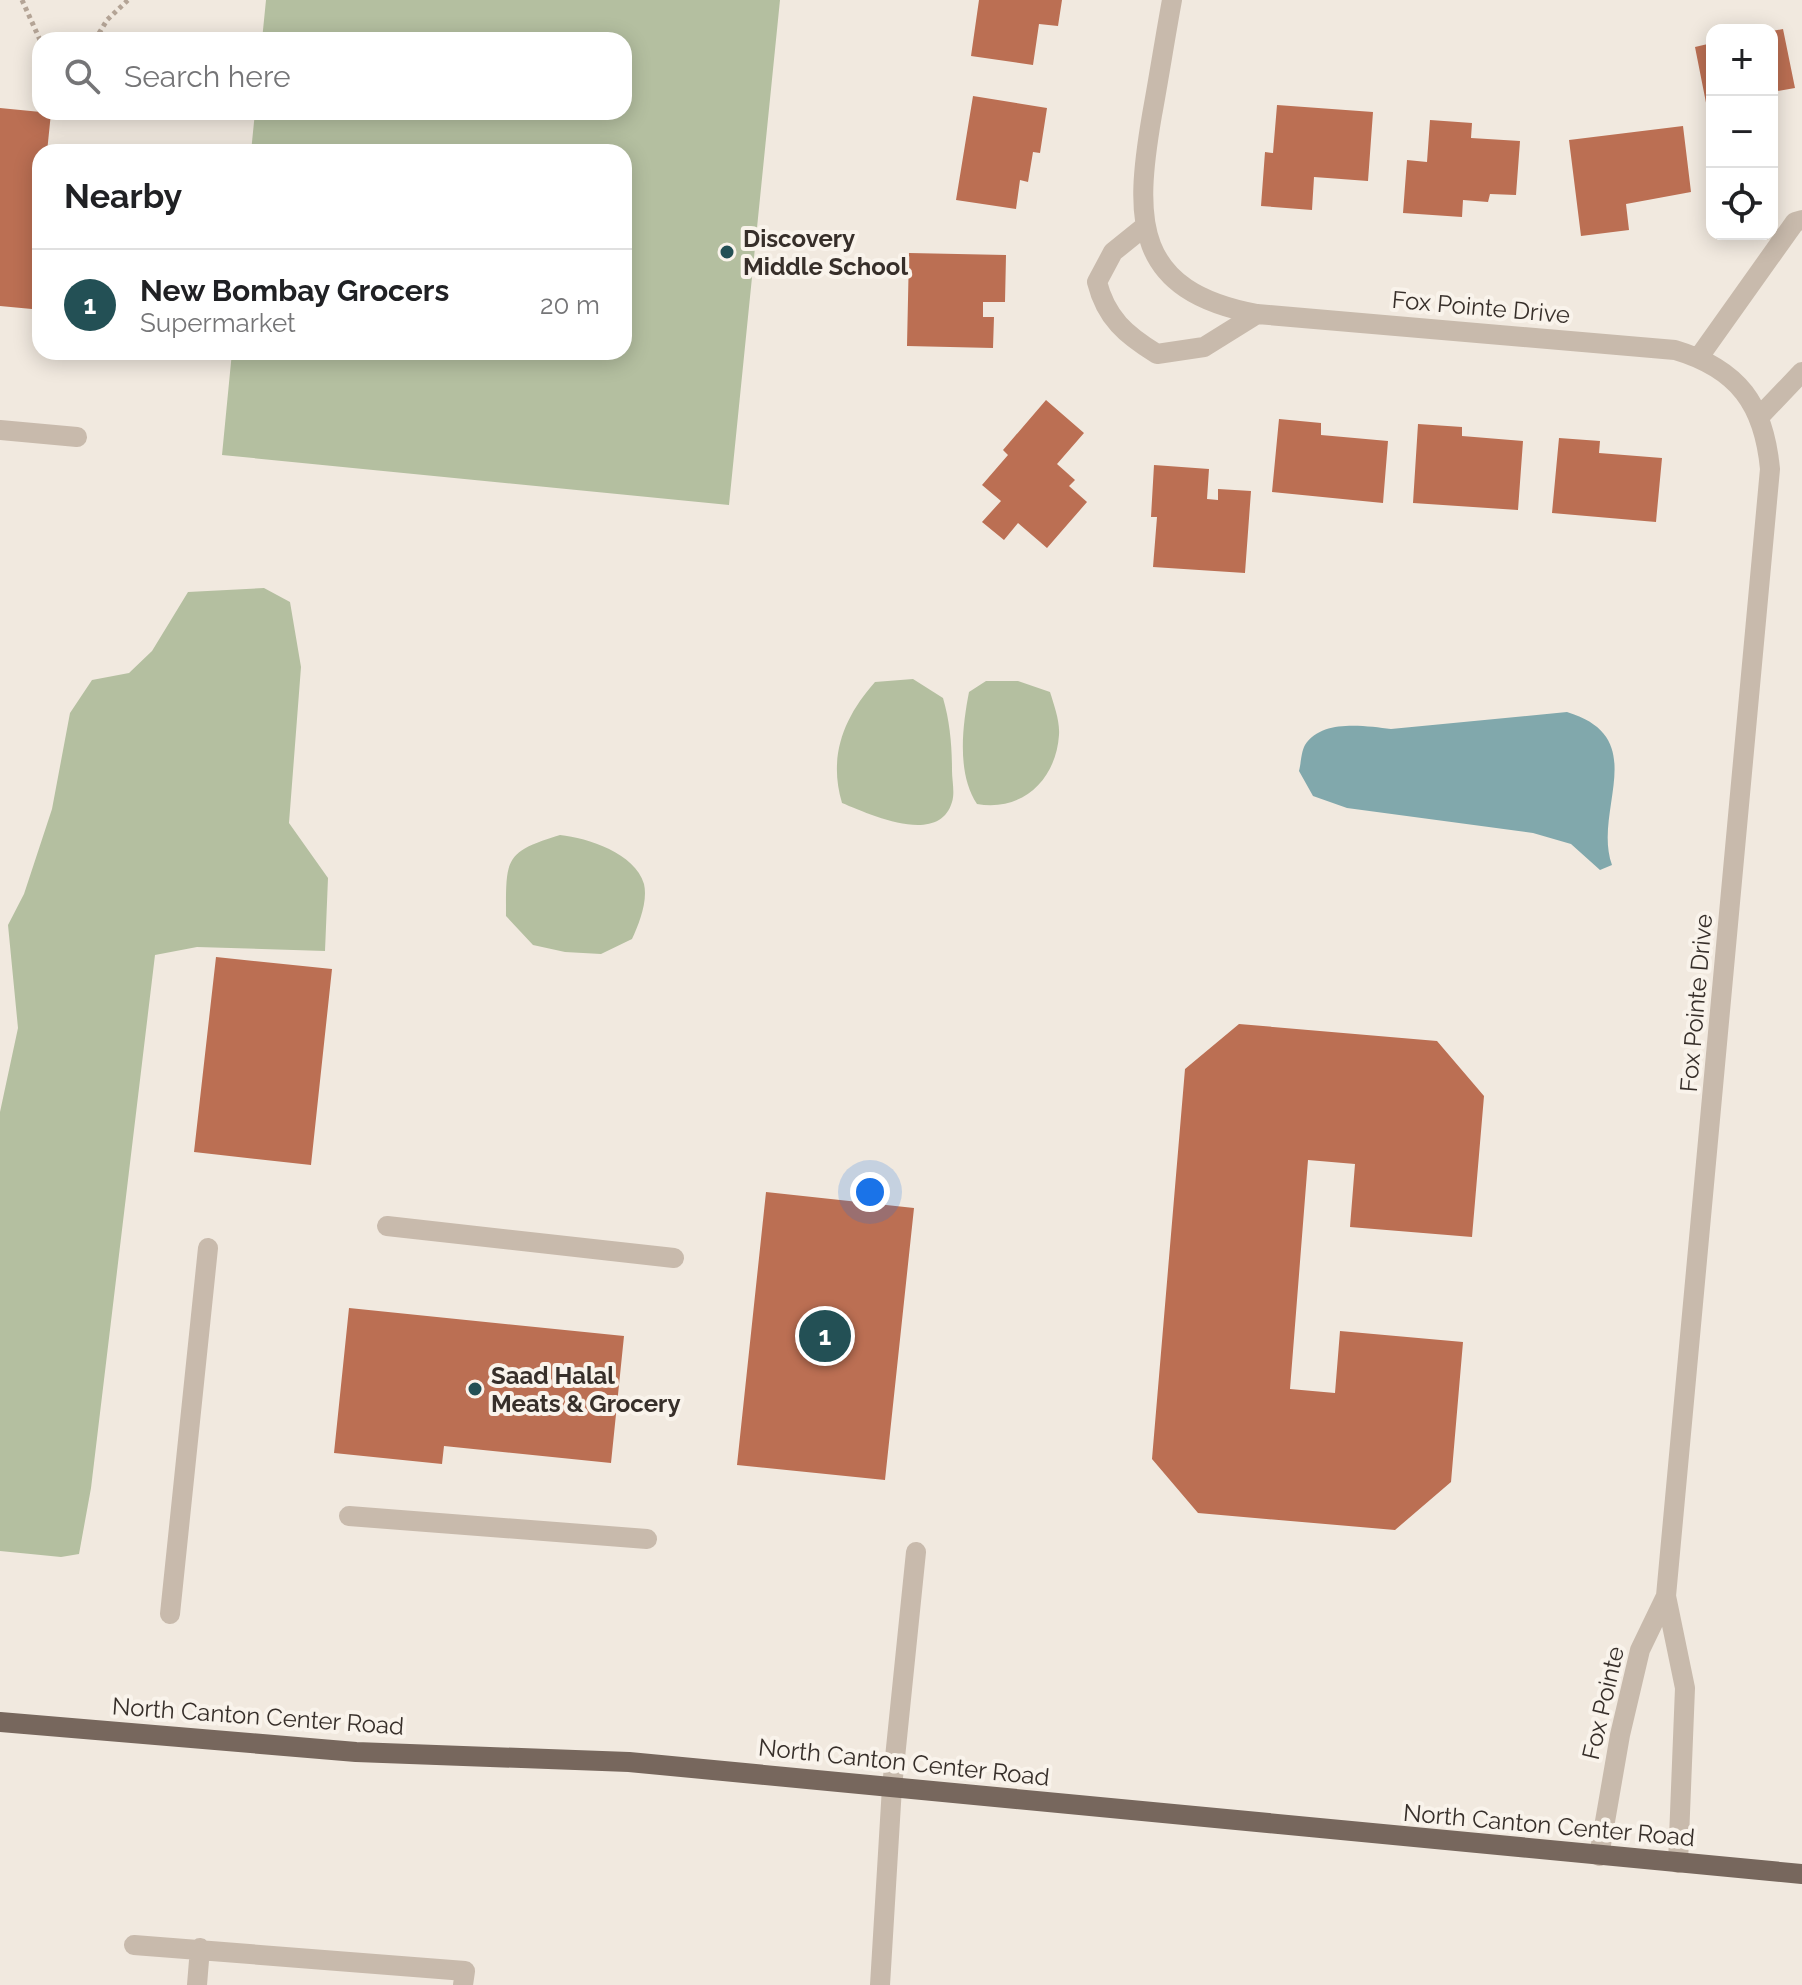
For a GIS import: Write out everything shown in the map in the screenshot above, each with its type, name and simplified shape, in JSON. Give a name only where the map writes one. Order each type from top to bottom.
[{"type":"main road","name":"North Canton Center Road","points":[[0,1722],[356,1752],[629,1762],[1802,1874]]},
{"type":"street","name":"Fox Pointe Drive","points":[[1172,0],[1145,158],[1141,193],[1144,227],[1159,262],[1205,300],[1257,314],[1655,348],[1699,357],[1740,387],[1760,416],[1770,469],[1666,1596]]},
{"type":"street","points":[[1699,357],[1795,222],[1802,220]]},
{"type":"street","points":[[1144,227],[1113,252],[1097,282],[1104,307],[1127,336],[1157,354],[1204,347],[1257,314]]},
{"type":"street","points":[[1760,416],[1802,372]]},
{"type":"street","points":[[0,430],[77,437]]},
{"type":"street","points":[[387,1226],[674,1258]]},
{"type":"street","points":[[170,1614],[208,1248]]},
{"type":"street","points":[[349,1516],[647,1539]]},
{"type":"street","points":[[880,1985],[892,1787],[916,1552]]},
{"type":"street","points":[[1666,1596],[1685,1688],[1678,1863]]},
{"type":"street","name":"Fox Pointe","points":[[1599,1856],[1620,1735],[1640,1650],[1666,1596]]},
{"type":"street","points":[[134,1945],[465,1971],[463,1985]]},
{"type":"street","points":[[197,1985],[200,1948]]},
{"type":"path","points":[[22,0],[36,32]]},
{"type":"path","points":[[100,32],[107,20],[128,0]]},
{"type":"green space","points":[[266,0],[780,0],[729,505],[222,455],[231,360],[632,360],[632,144],[252,144],[254,120],[632,120],[632,32],[263,32]]},
{"type":"green space","points":[[264,588],[290,602],[301,667],[289,823],[328,878],[325,951],[197,947],[155,955],[91,1488],[79,1554],[61,1557],[0,1551],[0,1112],[18,1028],[8,925],[24,894],[52,809],[70,713],[92,680],[129,673],[152,651],[188,592]]},
{"type":"green space","points":[[913,679],[943,698],[950,734],[953,791],[952,802],[945,815],[933,823],[919,825],[902,824],[842,803],[837,769],[838,753],[847,723],[864,695],[875,682]]},
{"type":"green space","points":[[986,681],[1018,681],[1050,692],[1059,730],[1056,751],[1044,779],[1022,798],[993,805],[977,804],[966,779],[963,750],[969,692]]},
{"type":"green space","points":[[560,835],[609,849],[639,873],[645,898],[632,939],[601,954],[565,952],[533,945],[506,916],[508,870],[512,860],[528,847]]},
{"type":"water","points":[[1567,712],[1593,724],[1608,739],[1614,757],[1608,844],[1612,865],[1600,870],[1571,844],[1533,833],[1347,808],[1313,796],[1299,771],[1305,745],[1312,737],[1333,728],[1391,729]]},
{"type":"building","points":[[979,0],[1062,0],[1058,26],[1039,24],[1033,65],[971,56]]},
{"type":"building","points":[[1783,29],[1795,88],[1778,91],[1778,30]]},
{"type":"building","points":[[1706,44],[1706,103],[1695,47]]},
{"type":"building","points":[[973,96],[1047,108],[1040,153],[1033,152],[1028,182],[1020,180],[1016,209],[956,200]]},
{"type":"building","points":[[1277,105],[1373,112],[1368,181],[1314,177],[1312,210],[1261,206],[1265,152],[1273,153]]},
{"type":"building","points":[[0,108],[32,111],[32,120],[50,120],[48,144],[32,144],[32,309],[0,306]]},
{"type":"building","points":[[1430,120],[1472,123],[1471,138],[1520,141],[1516,195],[1490,194],[1488,202],[1463,200],[1462,217],[1403,213],[1407,160],[1427,162]]},
{"type":"building","points":[[1683,126],[1691,192],[1626,204],[1629,230],[1581,236],[1569,140]]},
{"type":"building","points":[[909,253],[1006,255],[1005,302],[983,302],[983,317],[994,317],[993,348],[907,346]]},
{"type":"building","points":[[1046,400],[1084,433],[1057,464],[1075,480],[1069,486],[1087,502],[1047,548],[1018,523],[1004,540],[982,522],[1001,501],[982,485],[1008,455],[1003,450]]},
{"type":"building","points":[[1279,419],[1321,423],[1321,435],[1388,441],[1383,503],[1272,492]]},
{"type":"building","points":[[1418,424],[1462,427],[1462,436],[1523,441],[1518,510],[1413,503]]},
{"type":"building","points":[[1559,438],[1600,441],[1599,453],[1662,458],[1656,522],[1552,513]]},
{"type":"building","points":[[1154,465],[1209,469],[1207,499],[1218,500],[1218,489],[1251,491],[1245,573],[1153,567],[1157,517],[1151,517]]},
{"type":"building","points":[[216,957],[332,969],[311,1165],[194,1152]]},
{"type":"building","points":[[1239,1024],[1437,1041],[1484,1096],[1472,1237],[1350,1227],[1355,1164],[1308,1160],[1290,1389],[1335,1393],[1340,1331],[1463,1342],[1451,1482],[1395,1530],[1198,1513],[1152,1459],[1185,1069]]},
{"type":"building","points":[[766,1192],[914,1208],[885,1480],[737,1465]]},
{"type":"building","points":[[349,1308],[624,1336],[611,1463],[444,1446],[442,1464],[334,1453]]},
{"type":"place","name":"Discovery Middle School","points":[[727,252]]},
{"type":"place","name":"New Bombay Grocers","points":[[825,1336]]},
{"type":"place","name":"Saad Halal Meats & Grocery","points":[[475,1389]]}]
